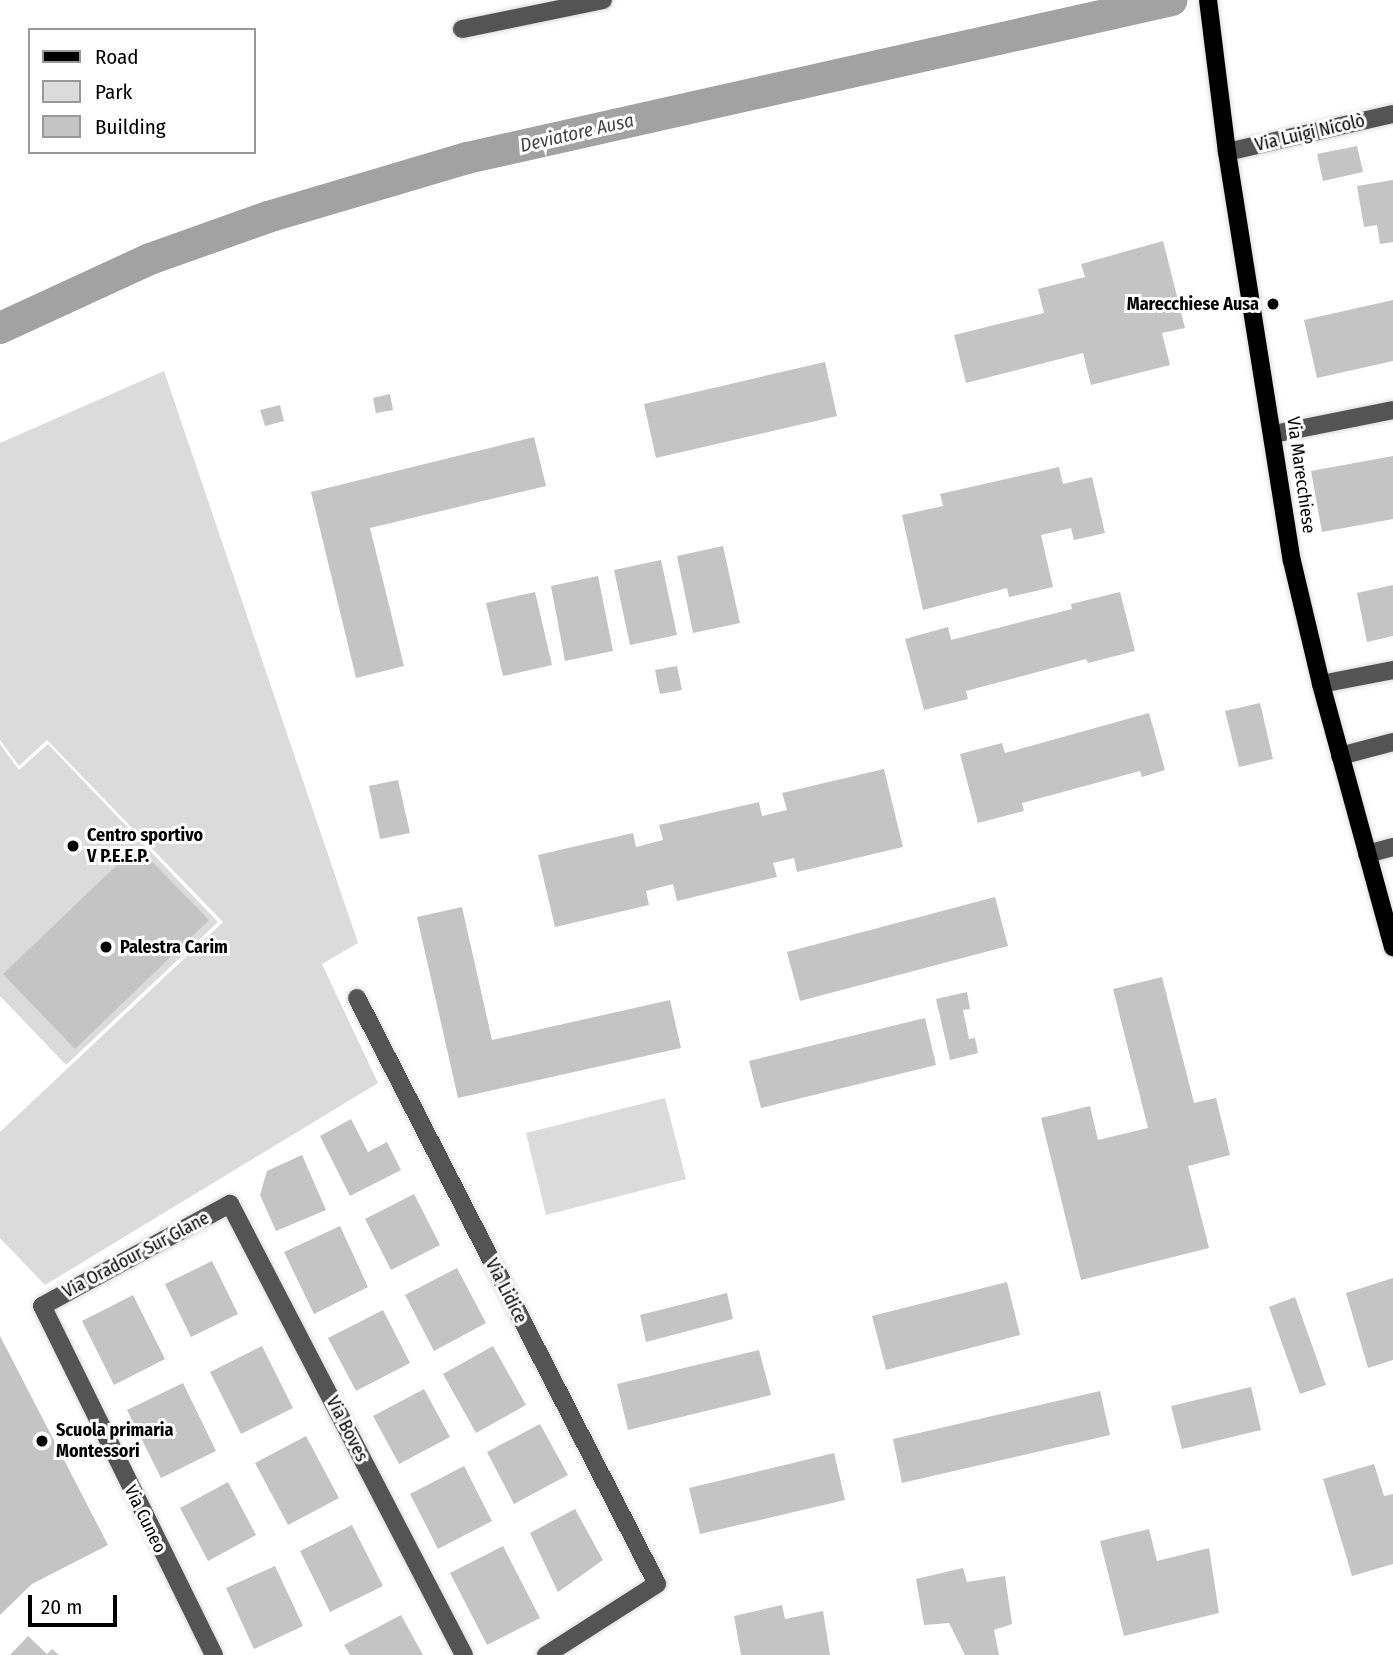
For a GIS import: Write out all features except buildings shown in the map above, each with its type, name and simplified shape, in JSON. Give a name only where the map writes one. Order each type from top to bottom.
[{"type":"main road","name":"Via Marecchiese","points":[[1208,0],[1227,152],[1292,561],[1340,756],[1367,854],[1389,918],[1393,947]]},
{"type":"street","points":[[462,29],[603,0]]},
{"type":"street","name":"Via Luigi Nicolò","points":[[1227,152],[1393,114]]},
{"type":"street","points":[[1274,435],[1393,410]]},
{"type":"street","points":[[1321,684],[1393,670]]},
{"type":"street","points":[[1340,756],[1393,742]]},
{"type":"street","points":[[1367,854],[1393,847]]},
{"type":"street","name":"Via Lidice","points":[[357,998],[657,1584],[546,1655]]},
{"type":"street","name":"Via Oradour Sur Glane","points":[[42,1306],[230,1204]]},
{"type":"street","name":"Via Boves","points":[[230,1204],[464,1655]]},
{"type":"street","name":"Via Cuneo","points":[[42,1306],[214,1655]]},
{"type":"green space","points":[[164,371],[358,943],[322,964],[378,1083],[45,1285],[0,1238],[0,1132],[223,922],[47,740],[19,766],[0,740],[0,443]]},
{"type":"green space","name":"Centro sportivo V P.E.E.P.","points":[[0,744],[19,770],[48,744],[218,922],[66,1065],[0,996]]},
{"type":"green space","points":[[665,1098],[686,1179],[546,1215],[526,1133]]},
{"type":"waterway","name":"Deviatore Ausa","points":[[0,328],[150,259],[268,217],[467,158],[1172,0]]},
{"type":"place","name":"Marecchiese Ausa","points":[[1273,304]]},
{"type":"place","name":"Centro sportivo V P.E.E.P.","points":[[73,846]]},
{"type":"place","name":"Palestra Carim","points":[[106,947]]},
{"type":"place","name":"Scuola primaria Montessori","points":[[42,1441]]}]
